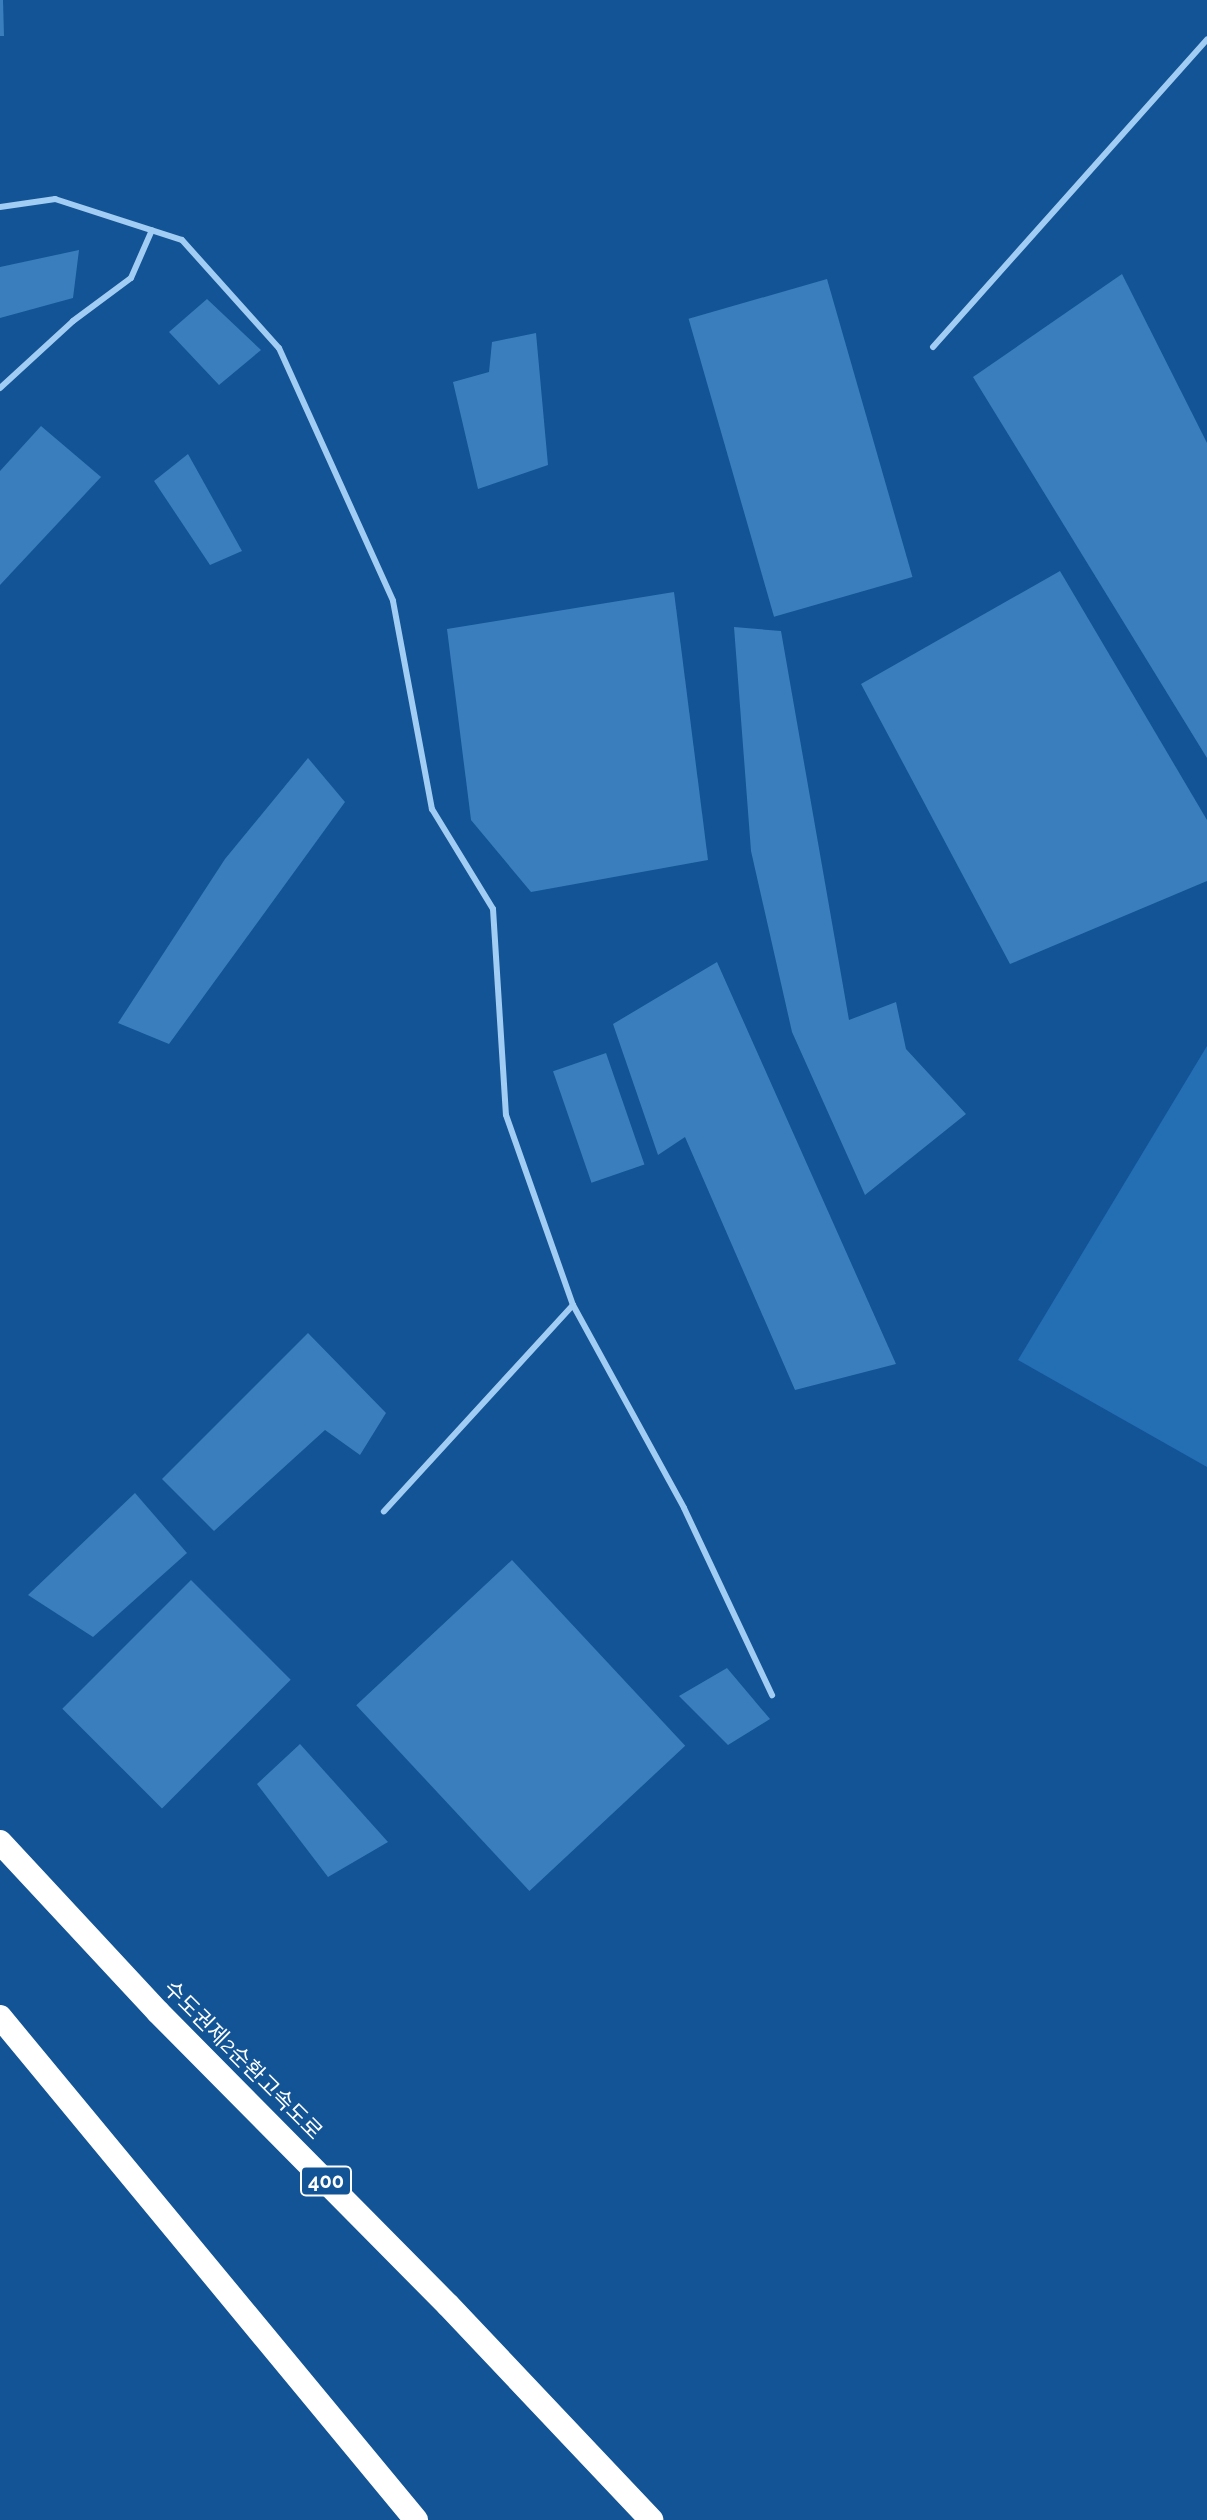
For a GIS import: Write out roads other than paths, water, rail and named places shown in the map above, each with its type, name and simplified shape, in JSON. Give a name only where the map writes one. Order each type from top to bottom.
[{"type":"highway","name":"수도권제2순환고속도로","points":[[0,1842],[158,2012],[448,2305],[651,2520]]},
{"type":"highway","points":[[0,2017],[416,2520]]},
{"type":"lane","points":[[933,347],[1207,39]]},
{"type":"lane","points":[[0,207],[55,199],[182,240],[279,348],[393,601],[432,809],[493,909],[506,1115],[573,1305],[684,1508],[772,1695]]},
{"type":"lane","points":[[0,388],[73,321],[131,278],[152,230]]},
{"type":"lane","points":[[384,1511],[573,1305]]}]
